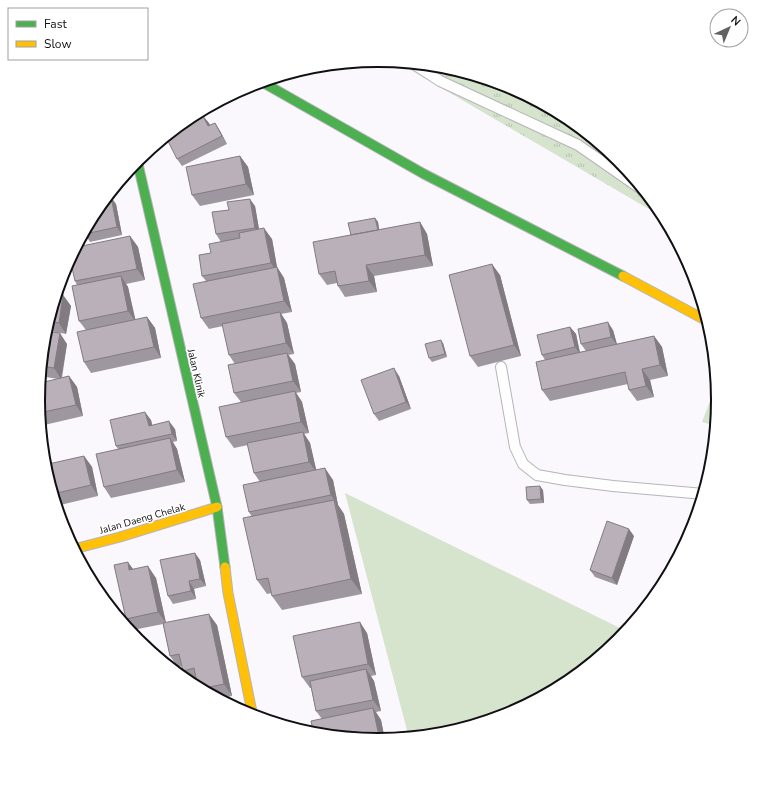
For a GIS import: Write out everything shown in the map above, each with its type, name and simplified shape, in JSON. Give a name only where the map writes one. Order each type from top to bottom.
[{"type":"street","points":[[269,86],[424,174],[702,318]]},
{"type":"street","name":"Jalan Klinik","points":[[139,169],[217,507],[228,593],[252,709]]},
{"type":"street","name":"Jalan Daeng Chelak","points":[[79,548],[120,537],[217,507]]},
{"type":"lane","points":[[423,70],[440,81],[578,145],[628,180]]},
{"type":"lane","points":[[500,367],[515,447],[523,464],[537,475],[620,487],[699,494]]},
{"type":"green space","points":[[409,69],[444,73],[486,85],[526,101],[564,123],[582,136],[614,165],[643,197],[654,212]]},
{"type":"green space","points":[[712,396],[711,425],[702,422]]},
{"type":"green space","points":[[345,493],[621,629],[582,665],[564,678],[526,700],[506,709],[465,723],[444,728],[408,732]]},
{"type":"building","points":[[203,117],[208,126],[215,123],[222,136],[177,159],[168,142]]},
{"type":"building","points":[[240,156],[246,184],[192,195],[186,167]]},
{"type":"building","points":[[250,199],[255,228],[216,234],[212,212],[229,210],[227,202]]},
{"type":"building","points":[[112,200],[117,227],[91,233]]},
{"type":"building","points":[[375,218],[378,230],[351,235],[348,223]]},
{"type":"building","points":[[420,222],[425,255],[366,265],[369,281],[338,286],[335,271],[319,274],[313,242]]},
{"type":"building","points":[[264,228],[271,263],[202,276],[199,255],[211,253],[209,244],[240,238],[239,233]]},
{"type":"building","points":[[130,236],[137,269],[75,281],[72,268],[83,246]]},
{"type":"building","points":[[492,264],[514,345],[470,356],[449,275]]},
{"type":"building","points":[[277,267],[284,301],[201,318],[193,284]]},
{"type":"building","points":[[121,276],[128,311],[79,321],[72,286]]},
{"type":"building","points":[[62,295],[63,295],[59,323],[54,322]]},
{"type":"building","points":[[280,312],[286,343],[229,355],[222,324]]},
{"type":"building","points":[[147,317],[154,347],[84,362],[77,332]]},
{"type":"building","points":[[608,322],[611,337],[581,344],[578,329]]},
{"type":"building","points":[[570,327],[575,347],[542,355],[537,335]]},
{"type":"building","points":[[52,332],[60,333],[54,368],[47,367]]},
{"type":"building","points":[[654,336],[660,365],[642,369],[646,386],[629,390],[625,372],[542,390],[536,362]]},
{"type":"building","points":[[441,340],[445,354],[429,358],[425,344]]},
{"type":"building","points":[[287,353],[293,381],[234,393],[228,365]]},
{"type":"building","points":[[394,368],[406,402],[374,414],[361,380]]},
{"type":"building","points":[[69,376],[76,405],[46,412],[46,382]]},
{"type":"building","points":[[295,391],[301,422],[226,437],[219,407]]},
{"type":"building","points":[[145,412],[149,426],[169,421],[172,434],[116,446],[110,420]]},
{"type":"building","points":[[303,432],[309,462],[254,473],[247,443]]},
{"type":"building","points":[[170,438],[177,470],[104,487],[96,454]]},
{"type":"building","points":[[84,456],[91,485],[58,493],[51,464]]},
{"type":"building","points":[[325,468],[331,495],[249,512],[243,485]]},
{"type":"building","points":[[540,486],[541,499],[527,500],[526,487]]},
{"type":"building","points":[[334,500],[351,579],[272,596],[268,578],[257,580],[243,518]]},
{"type":"building","points":[[607,521],[629,529],[612,578],[590,570]]},
{"type":"building","points":[[195,553],[200,579],[189,581],[191,591],[168,596],[160,560]]},
{"type":"building","points":[[128,562],[129,570],[148,566],[158,612],[127,619],[114,565]]},
{"type":"building","points":[[209,614],[224,684],[209,687],[196,680],[194,668],[183,671],[179,654],[170,656],[163,623]]},
{"type":"building","points":[[360,622],[368,664],[302,677],[293,636]]},
{"type":"building","points":[[366,669],[373,700],[316,711],[310,681]]},
{"type":"building","points":[[373,708],[379,734],[313,728],[311,721]]},
{"type":"traffic: fast","points":[[269,86],[424,174],[623,276]]},
{"type":"traffic: fast","points":[[139,169],[217,507],[225,567]]},
{"type":"traffic: slow","points":[[623,276],[702,318]]},
{"type":"traffic: slow","points":[[79,548],[120,537],[217,507]]},
{"type":"traffic: slow","points":[[225,567],[228,593],[251,709]]}]
